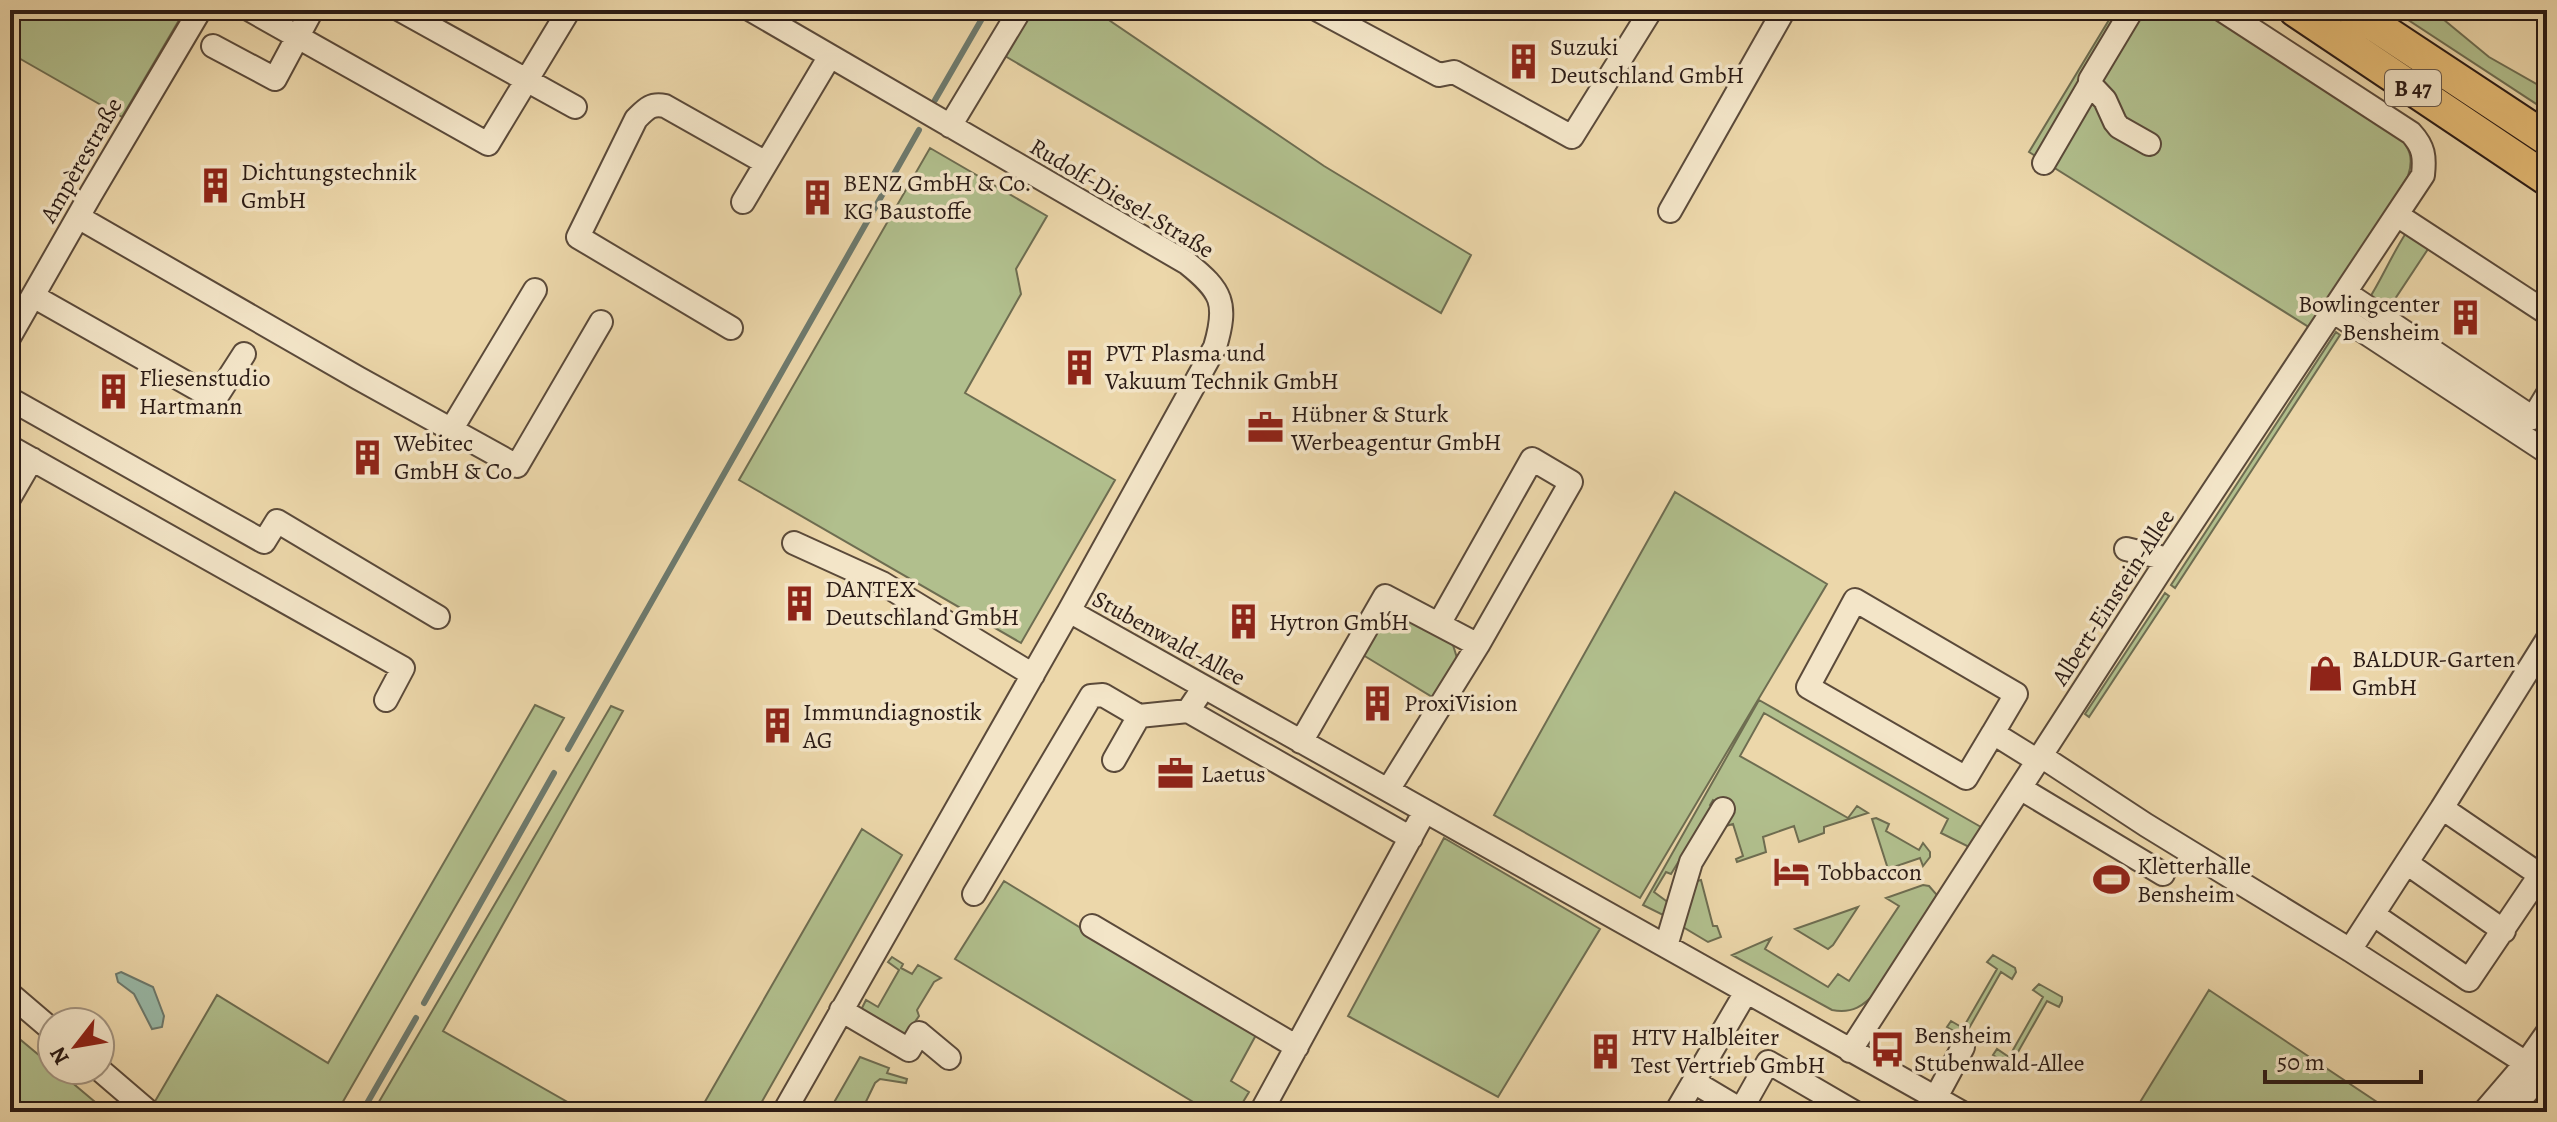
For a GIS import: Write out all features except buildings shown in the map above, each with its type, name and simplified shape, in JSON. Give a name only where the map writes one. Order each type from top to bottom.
[{"type":"highway","name":"B 47","points":[[2295,10],[2547,179]]},
{"type":"highway","name":"B 47","points":[[2352,10],[2547,139]]},
{"type":"street","name":"Ampèrestraße","points":[[10,336],[200,10]]},
{"type":"street","points":[[250,10],[488,144],[569,10]]},
{"type":"street","points":[[213,46],[275,79],[312,10]]},
{"type":"street","points":[[400,10],[575,107]]},
{"type":"street","points":[[950,126],[1020,10]]},
{"type":"street","points":[[1318,10],[1439,75],[1454,72],[1572,137],[1651,10]]},
{"type":"street","points":[[1670,211],[1784,10]]},
{"type":"street","points":[[2044,163],[2132,10]]},
{"type":"street","name":"Albert-Einstein-Allee","points":[[1850,1051],[2153,581],[2423,175],[2425,157],[2420,143],[2411,133],[2222,10]]},
{"type":"street","name":"Rudolf-Diesel-Straße","points":[[765,13],[830,56],[1187,263],[1208,280],[1220,300],[1223,322],[1215,347],[1069,611]]},
{"type":"street","points":[[743,202],[830,56]]},
{"type":"street","points":[[2090,84],[2105,100],[2114,135],[2149,144]]},
{"type":"street","points":[[731,328],[578,237],[636,119],[656,104],[665,106],[766,163]]},
{"type":"street","points":[[2397,215],[2547,313]]},
{"type":"street","points":[[78,217],[517,466],[601,322]]},
{"type":"street","points":[[451,430],[535,290]]},
{"type":"street","points":[[33,296],[215,399],[244,354]]},
{"type":"street","points":[[2340,303],[2533,418],[2547,395]]},
{"type":"street","points":[[2340,303],[2547,452]]},
{"type":"street","points":[[10,399],[264,542],[277,521],[438,617]]},
{"type":"street","points":[[10,447],[403,668],[386,700]]},
{"type":"street","points":[[10,497],[32,459]]},
{"type":"street","points":[[1388,790],[1478,645],[1571,482],[1532,459],[1439,624]]},
{"type":"street","points":[[794,543],[882,583],[1033,675]]},
{"type":"street","points":[[2153,581],[2126,549],[2168,559]]},
{"type":"street","points":[[1301,742],[1385,596],[1478,645]]},
{"type":"street","points":[[1855,600],[2016,694],[1993,733],[1966,778],[1808,687],[1855,600]]},
{"type":"street","name":"Stubenwald-Allee","points":[[791,1110],[841,1010],[1069,611],[1850,1051],[1932,1105],[1961,1112]]},
{"type":"street","points":[[2350,950],[2408,864],[2547,640]]},
{"type":"street","points":[[1188,711],[1204,687]]},
{"type":"street","points":[[974,894],[1091,696],[1103,695],[1139,716],[1188,711],[1411,838]]},
{"type":"street","points":[[1114,760],[1139,716]]},
{"type":"street","points":[[1993,733],[2039,758],[2536,1066]]},
{"type":"street","points":[[2020,788],[2163,874]]},
{"type":"street","points":[[2374,915],[2469,980],[2540,875],[2442,808]]},
{"type":"street","points":[[1666,946],[1691,862],[1723,809]]},
{"type":"street","points":[[1261,1112],[1425,811]]},
{"type":"street","points":[[2408,864],[2504,931]]},
{"type":"street","points":[[1092,926],[1297,1047]]},
{"type":"street","points":[[1676,1112],[1746,992]]},
{"type":"street","points":[[10,994],[36,1016]]},
{"type":"street","points":[[841,1010],[909,1050],[919,1033],[949,1058]]},
{"type":"street","points":[[2509,1112],[2536,1066],[2547,1033]]},
{"type":"street","points":[[1932,1105],[1963,1047]]},
{"type":"street","points":[[1694,1082],[1741,1110],[1768,1062],[1854,1112]]},
{"type":"street","points":[[2484,1112],[2536,1066]]},
{"type":"street","points":[[116,1084],[149,1112]]},
{"type":"green space","points":[[10,10],[185,10],[122,117],[10,53]]},
{"type":"green space","points":[[1031,10],[1094,10],[1324,166],[1471,255],[1441,313],[1005,56]]},
{"type":"green space","points":[[2115,10],[2209,10],[2397,134],[2405,144],[2411,158],[2408,176],[2312,329],[2029,152]]},
{"type":"green space","points":[[2393,10],[2432,10],[2489,57],[2547,90],[2547,111]]},
{"type":"green space","points":[[930,148],[1047,216],[1016,269],[1021,294],[965,393],[1115,480],[1021,643],[739,480]]},
{"type":"green space","points":[[2406,233],[2430,246],[2385,314],[2367,302]]},
{"type":"green space","points":[[2336,332],[2340,335],[2175,588],[2171,585]]},
{"type":"green space","points":[[1675,492],[1827,584],[1640,898],[1494,815]]},
{"type":"green space","points":[[2165,593],[2169,596],[2089,717],[2085,714]]},
{"type":"green space","points":[[1397,614],[1453,645],[1457,658],[1434,698],[1363,655],[1385,618]]},
{"type":"green space","points":[[1759,700],[1981,827],[1969,847],[1941,833],[1948,819],[1764,713],[1740,756],[1848,818],[1857,806],[1868,813],[1824,827],[1824,833],[1799,842],[1794,826],[1763,837],[1766,852],[1737,862],[1736,859],[1743,856],[1733,824],[1726,826],[1724,819],[1729,809],[1713,800],[1712,807],[1671,874],[1666,872],[1654,892],[1669,903],[1663,915],[1643,905]]},
{"type":"green space","points":[[535,705],[564,718],[337,1112],[165,1112],[154,1103],[217,995],[328,1063]]},
{"type":"green space","points":[[611,706],[623,711],[443,1031],[585,1112],[373,1112]]},
{"type":"green space","points":[[1872,819],[1889,824],[1886,831],[1919,850],[1923,843],[1930,857],[1923,866],[1920,858],[1888,869]]},
{"type":"green space","points":[[862,829],[902,855],[756,1112],[699,1112]]},
{"type":"green space","points":[[1444,838],[1600,929],[1498,1097],[1348,1016]]},
{"type":"green space","points":[[1701,880],[1713,926],[1717,926],[1721,937],[1708,942],[1683,927],[1697,881]]},
{"type":"green space","points":[[1004,881],[1256,1035],[1231,1081],[1249,1092],[1237,1112],[1210,1112],[955,959]]},
{"type":"green space","points":[[1923,885],[1929,886],[1937,895],[1877,991],[1852,1010],[1832,1010],[1732,955],[1771,938],[1765,949],[1828,987],[1838,974],[1849,981],[1899,906],[1886,898]]},
{"type":"green space","points":[[1858,907],[1828,949],[1795,929]]},
{"type":"green space","points":[[1993,955],[2015,968],[2016,972],[2012,979],[2001,972],[1968,1030],[1979,1039],[1975,1044],[1947,1027],[1951,1021],[1963,1028],[1997,969],[1987,962]]},
{"type":"green space","points":[[892,957],[903,964],[901,968],[912,974],[918,965],[941,978],[934,982],[917,1010],[919,1016],[906,1035],[859,1014],[866,1000],[878,1007],[899,970],[888,962]]},
{"type":"green space","points":[[2039,984],[2062,997],[2062,1001],[2059,1007],[2047,1001],[2014,1059],[2025,1067],[2021,1073],[1993,1055],[1997,1049],[2009,1057],[2043,997],[2033,990]]},
{"type":"green space","points":[[2209,990],[2392,1112],[2134,1112]]},
{"type":"green space","points":[[10,1031],[36,1053],[36,1086],[76,1086],[107,1112],[10,1112]]},
{"type":"green space","points":[[860,1057],[889,1068],[887,1073],[907,1079],[906,1083],[880,1079],[861,1112],[833,1112],[832,1106]]},
{"type":"shaded area","points":[[121,972],[153,987],[164,1016],[162,1027],[152,1029],[134,994],[118,982],[116,974]]},
{"type":"waterway","points":[[935,100],[987,10]]},
{"type":"waterway","points":[[568,749],[919,130]]},
{"type":"waterway","points":[[424,1003],[554,773]]},
{"type":"waterway","points":[[362,1112],[416,1018]]},
{"type":"place","name":"Suzuki Deutschland GmbH","points":[[1524,61]]},
{"type":"place","name":"Dichtungstechnik GmbH","points":[[215,186]]},
{"type":"place","name":"BENZ GmbH & Co. KG Baustoffe","points":[[817,197]]},
{"type":"place","name":"Bowlingcenter Bensheim","points":[[2466,318]]},
{"type":"place","name":"PVT Plasma und Vakuum Technik GmbH","points":[[1079,367]]},
{"type":"place","name":"Fliesenstudio Hartmann","points":[[113,392]]},
{"type":"place","name":"Hübner & Sturk Werbeagentur GmbH","points":[[1265,428]]},
{"type":"place","name":"Webitec GmbH & Co","points":[[368,457]]},
{"type":"place","name":"DANTEX Deutschland GmbH","points":[[799,603]]},
{"type":"place","name":"Hytron GmbH","points":[[1243,622]]},
{"type":"place","name":"BALDUR-Garten GmbH","points":[[2326,673]]},
{"type":"place","name":"ProxiVision","points":[[1378,703]]},
{"type":"place","name":"Immundiagnostik AG","points":[[777,726]]},
{"type":"place","name":"Laetus","points":[[1175,774]]},
{"type":"place","name":"Tobbaccon","points":[[1792,872]]},
{"type":"place","name":"Kletterhalle Bensheim","points":[[2111,880]]},
{"type":"place","name":"Bensheim Stubenwald-Allee","points":[[1888,1049]]},
{"type":"place","name":"HTV Halbleiter Test Vertrieb GmbH","points":[[1605,1051]]}]
